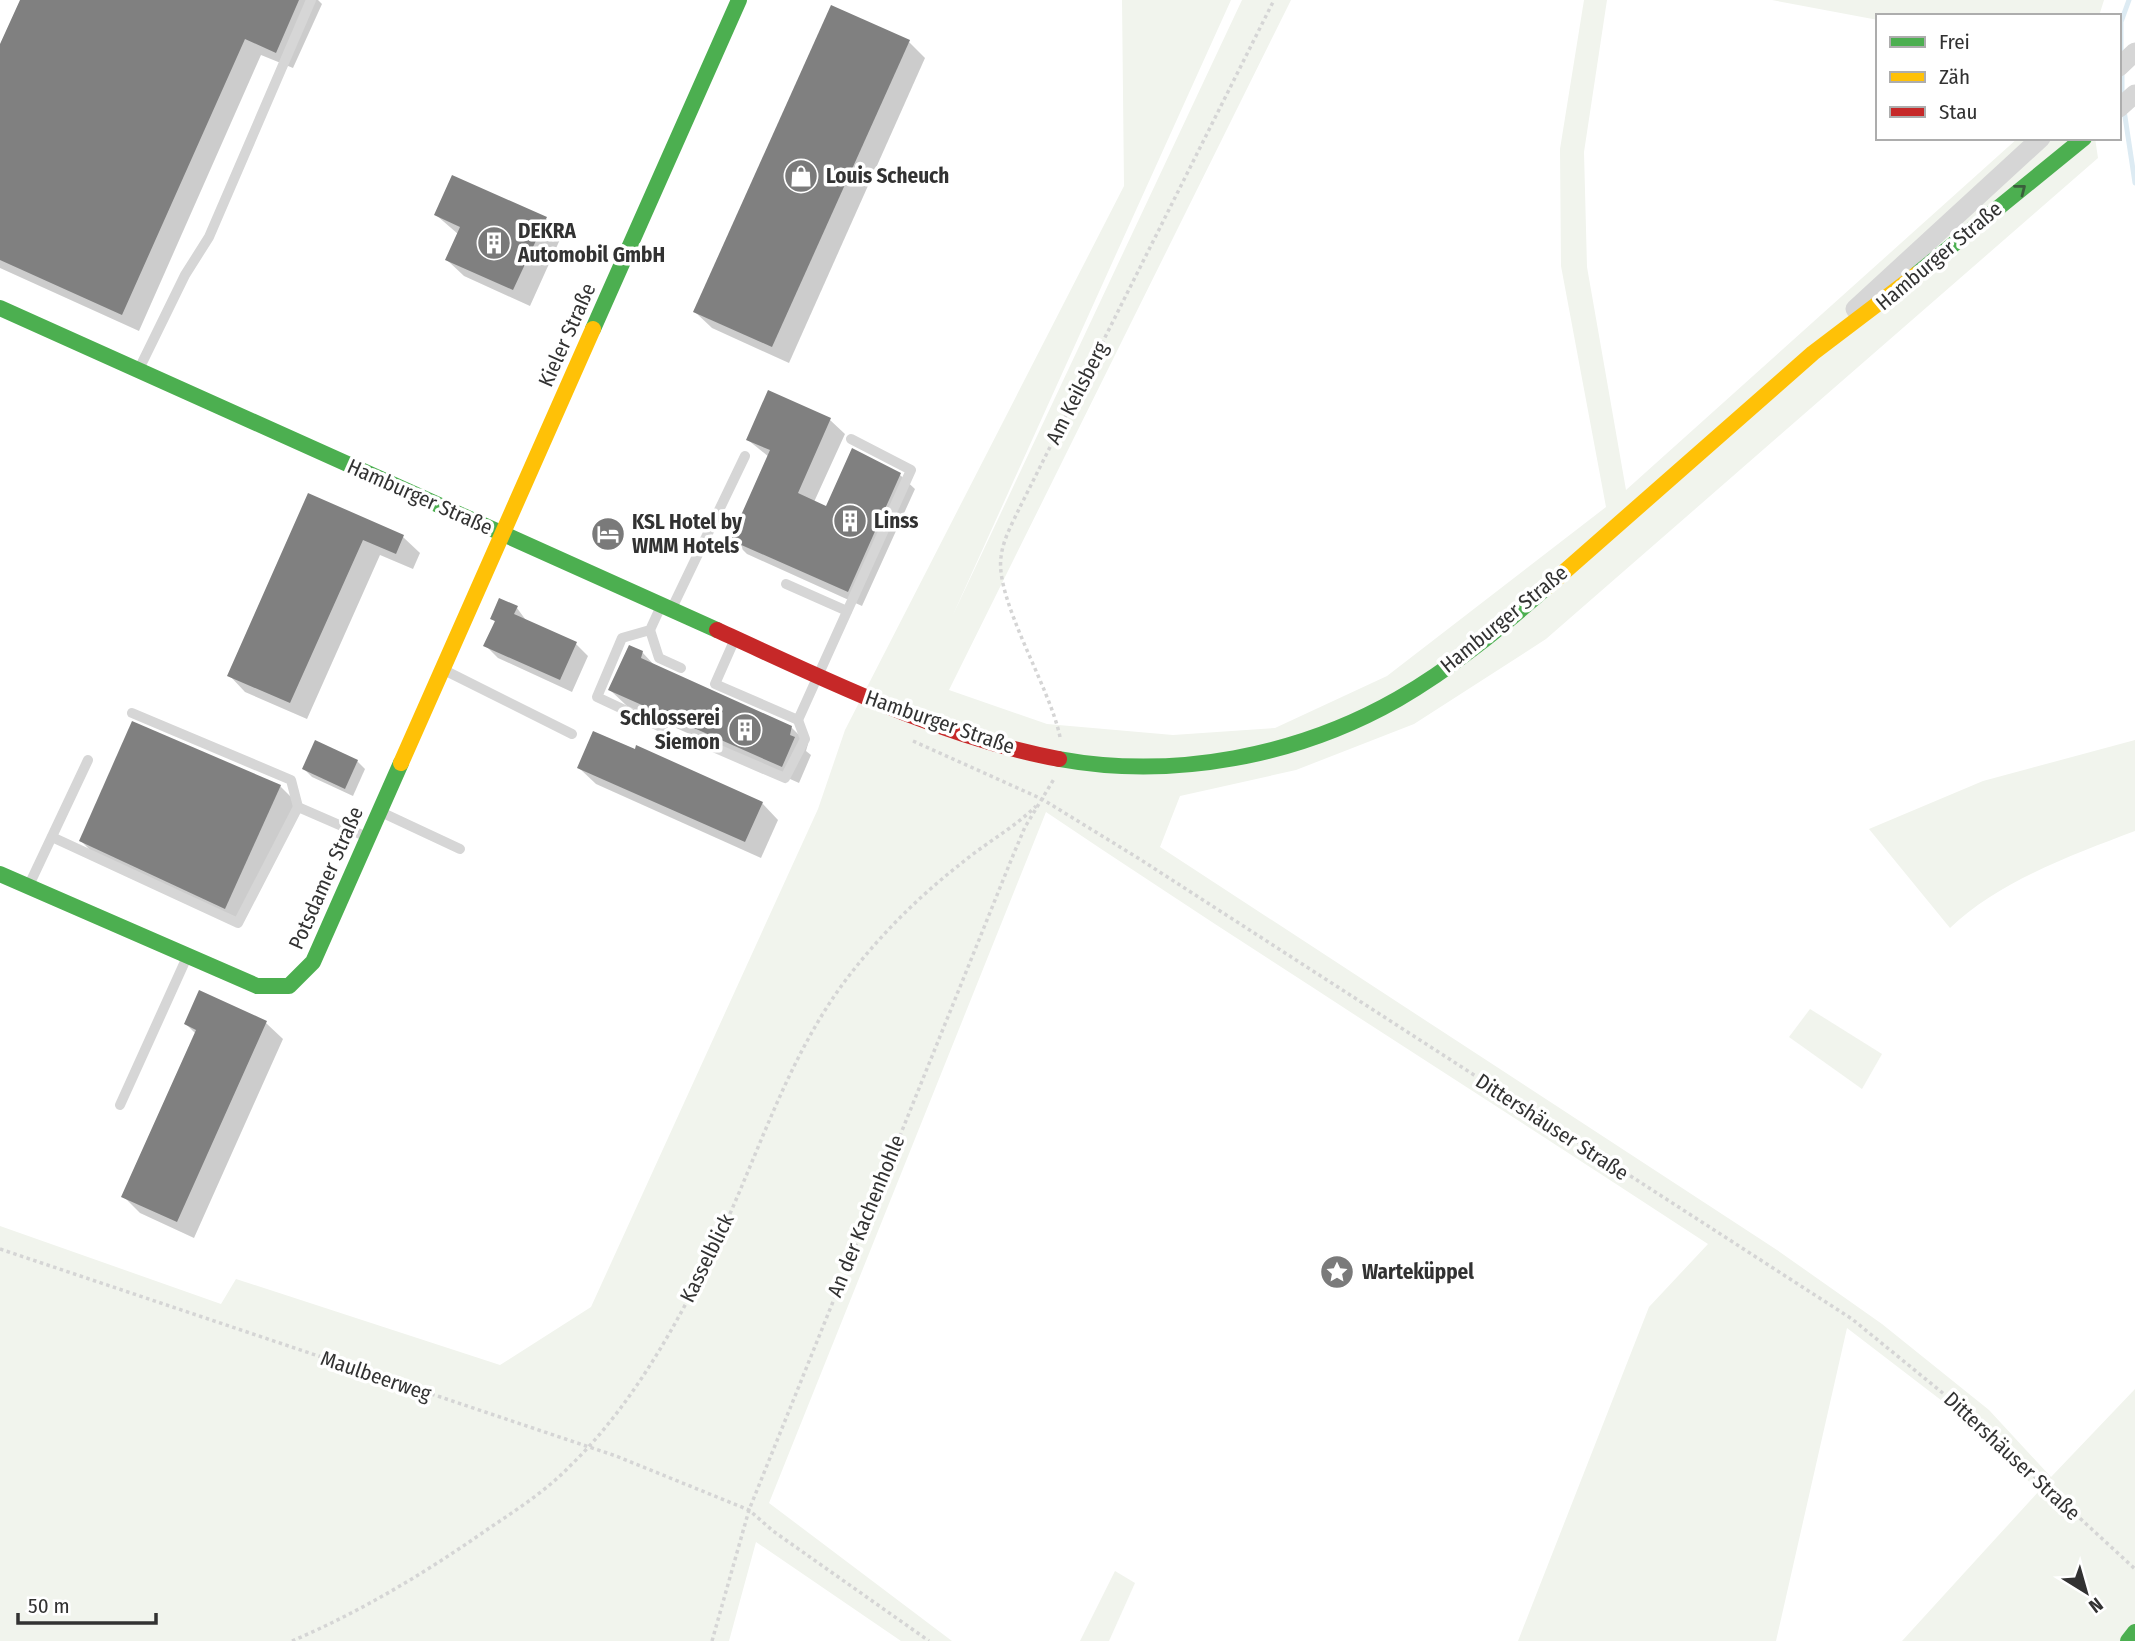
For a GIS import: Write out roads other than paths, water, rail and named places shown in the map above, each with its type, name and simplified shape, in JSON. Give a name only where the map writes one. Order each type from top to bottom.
[{"type":"main road","name":"Kieler Straße","points":[[502,534],[739,0]]},
{"type":"main road","name":"Hamburger Straße","points":[[0,308],[818,676],[991,744],[1060,759],[1107,765],[1157,766],[1231,760],[1313,736],[1397,699],[1496,630],[1813,353],[1863,318],[2082,140]]},
{"type":"main road","name":"Potsdamer Straße","points":[[0,874],[257,986],[289,986],[313,962],[502,534]]},
{"type":"main road","points":[[2128,1641],[2135,1632]]},
{"type":"street","points":[[2121,65],[2135,52]]},
{"type":"street","points":[[2121,106],[2135,94]]},
{"type":"street","points":[[1813,353],[1943,225],[2039,140]]},
{"type":"lane","points":[[139,369],[185,275],[209,237],[311,0]]},
{"type":"lane","points":[[798,720],[911,470],[851,439]]},
{"type":"lane","points":[[663,728],[597,697],[622,638],[650,630],[666,608],[745,456]]},
{"type":"lane","points":[[786,584],[847,611]]},
{"type":"lane","points":[[650,630],[659,658],[681,668]]},
{"type":"lane","points":[[713,747],[785,778],[805,738],[798,720],[715,684],[735,639]]},
{"type":"lane","points":[[442,669],[572,734]]},
{"type":"lane","points":[[52,837],[238,923],[298,807],[291,780],[132,713]]},
{"type":"lane","points":[[29,887],[88,760]]},
{"type":"lane","points":[[298,807],[368,837]]},
{"type":"lane","points":[[379,812],[460,849]]},
{"type":"lane","points":[[120,1105],[187,957]]},
{"type":"waterway","points":[[2121,59],[2121,22],[2129,0]]},
{"type":"waterway","points":[[2122,72],[2122,97]]},
{"type":"waterway","points":[[2124,110],[2135,183]]},
{"type":"place","name":"Louis Scheuch","points":[[801,176]]},
{"type":"place","name":"DEKRA Automobil GmbH","points":[[494,243]]},
{"type":"place","name":"Linss","points":[[850,521]]},
{"type":"place","name":"KSL Hotel by WMM Hotels","points":[[608,534]]},
{"type":"place","name":"Schlosserei Siemon","points":[[745,730]]},
{"type":"place","name":"Warteküppel","points":[[1337,1272]]}]
